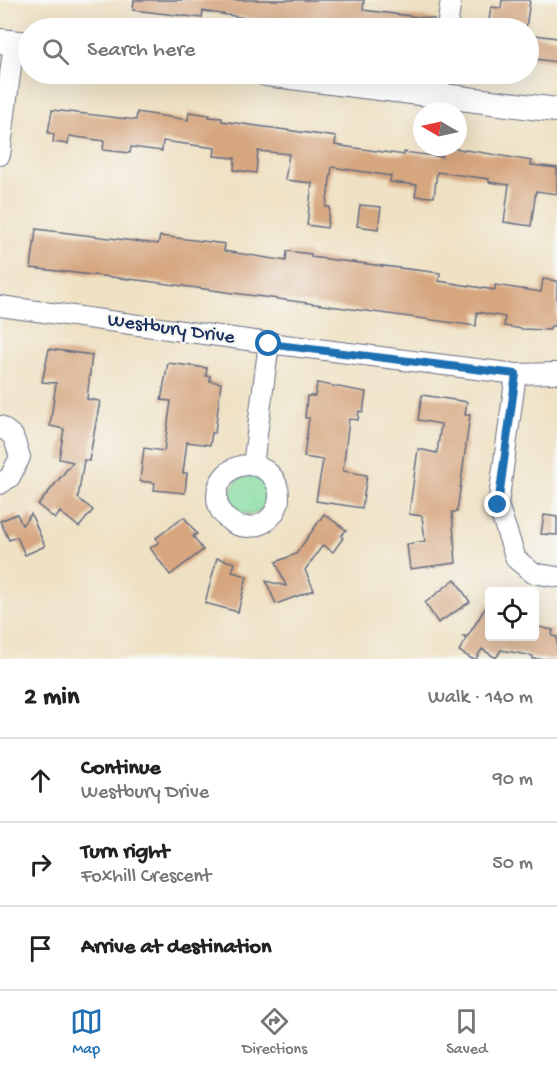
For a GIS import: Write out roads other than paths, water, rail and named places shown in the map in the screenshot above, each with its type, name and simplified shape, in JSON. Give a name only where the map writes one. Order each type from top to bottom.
[{"type":"street","points":[[448,18],[451,0]]},
{"type":"street","points":[[0,155],[14,42]]},
{"type":"street","points":[[440,84],[557,110]]},
{"type":"street","name":"Westbury Drive","points":[[0,306],[269,344],[516,374],[557,373]]},
{"type":"street","points":[[253,465],[269,344]]},
{"type":"street","points":[[516,374],[498,505],[516,559],[533,573],[557,577]]},
{"type":"street","points":[[0,426],[13,436],[20,457],[10,477],[0,484]]}]
